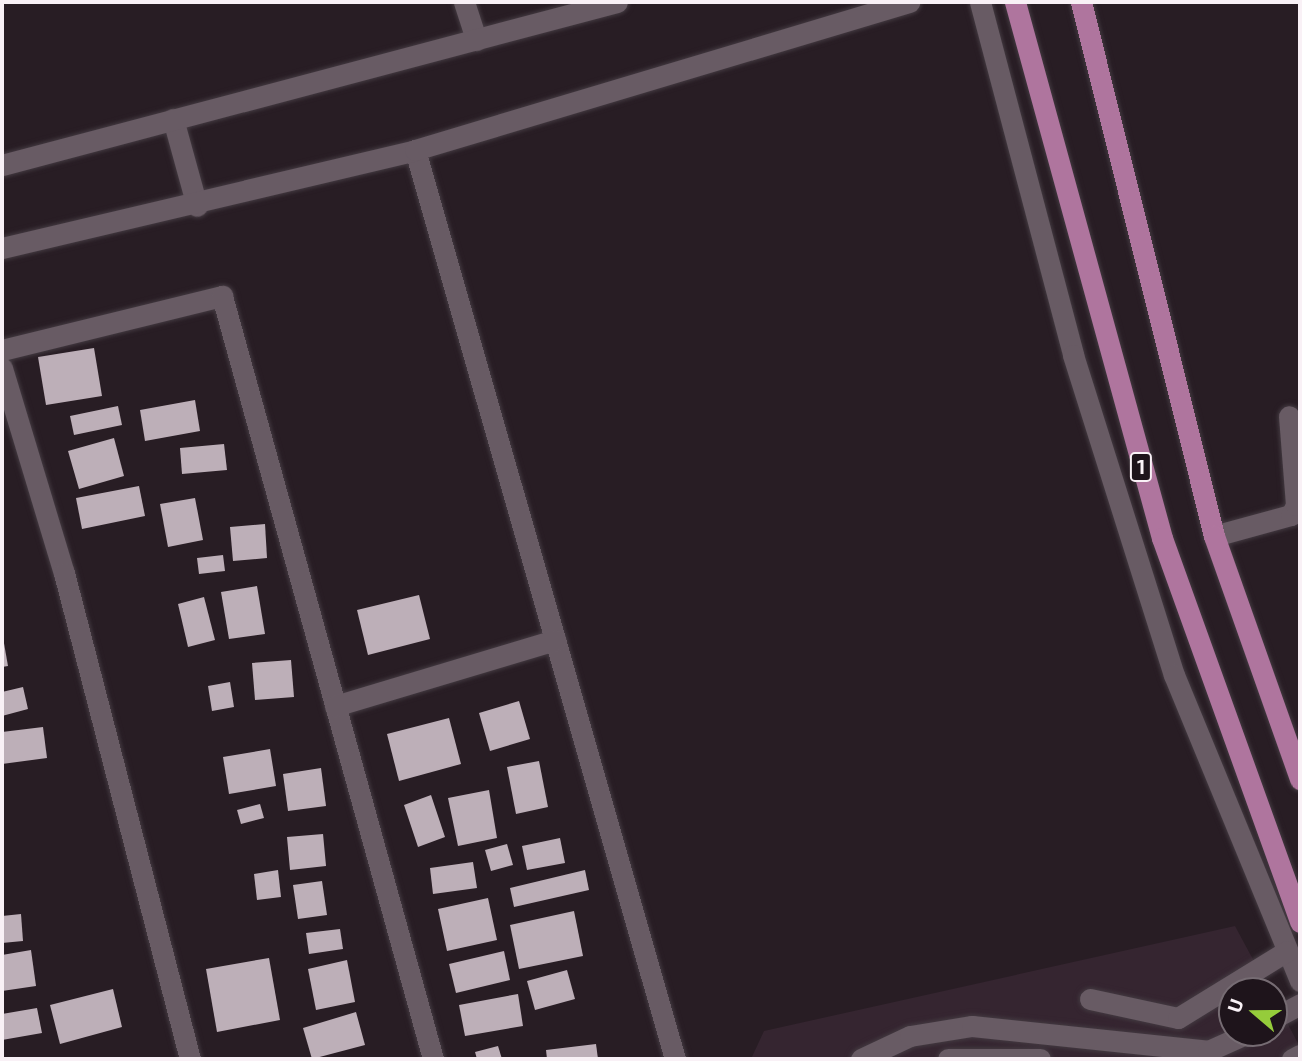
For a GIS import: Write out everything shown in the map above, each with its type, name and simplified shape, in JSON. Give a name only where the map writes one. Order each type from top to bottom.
[{"type":"main road","name":"1","points":[[1015,2],[1162,538],[1300,922]]},
{"type":"main road","points":[[1082,2],[1214,536],[1300,779]]},
{"type":"street","points":[[464,2],[476,40]]},
{"type":"street","points":[[2,165],[617,2]]},
{"type":"street","points":[[2,248],[197,206],[415,150],[909,2]]},
{"type":"street","points":[[980,2],[1073,355],[1174,675],[1300,981]]},
{"type":"street","points":[[173,119],[197,206]]},
{"type":"street","points":[[415,150],[675,1059]]},
{"type":"street","points":[[2,350],[222,296],[433,1059]]},
{"type":"street","points":[[2,368],[67,586],[190,1059]]},
{"type":"street","points":[[1214,536],[1291,514],[1296,505],[1289,416]]},
{"type":"street","points":[[335,706],[555,639]]},
{"type":"street","points":[[1090,999],[1178,1018],[1287,951]]},
{"type":"street","points":[[861,1059],[910,1036],[972,1026],[1208,1051],[1218,1046]]},
{"type":"street","points":[[1292,1059],[1300,1055]]},
{"type":"street","points":[[948,1059],[1040,1059]]},
{"type":"shaded area","points":[[1235,926],[1262,977],[1218,977],[1218,1047],[1288,1047],[1288,1024],[1300,1047],[1300,1059],[751,1059],[764,1031]]},
{"type":"building","points":[[94,348],[102,396],[46,405],[38,357]]},
{"type":"building","points":[[195,400],[200,431],[145,441],[140,410]]},
{"type":"building","points":[[118,406],[122,425],[74,435],[70,416]]},
{"type":"building","points":[[114,438],[124,476],[79,489],[68,451]]},
{"type":"building","points":[[224,444],[227,470],[182,474],[180,448]]},
{"type":"building","points":[[139,486],[145,516],[82,529],[76,498]]},
{"type":"building","points":[[195,498],[203,540],[168,547],[160,504]]},
{"type":"building","points":[[265,524],[267,558],[233,561],[230,527]]},
{"type":"building","points":[[223,555],[225,571],[199,574],[197,558]]},
{"type":"building","points":[[257,586],[265,634],[229,639],[221,592]]},
{"type":"building","points":[[419,595],[430,639],[368,655],[357,610]]},
{"type":"building","points":[[204,597],[215,640],[188,647],[178,604]]},
{"type":"building","points":[[2,632],[8,666],[2,667]]},
{"type":"building","points":[[291,660],[294,697],[255,700],[252,663]]},
{"type":"building","points":[[230,682],[234,707],[212,711],[208,686]]},
{"type":"building","points":[[23,687],[28,709],[2,716],[2,692]]},
{"type":"building","points":[[519,701],[530,739],[490,751],[479,713]]},
{"type":"building","points":[[449,718],[461,764],[399,781],[387,734]]},
{"type":"building","points":[[43,727],[47,758],[2,764],[2,732]]},
{"type":"building","points":[[270,749],[276,786],[229,794],[223,757]]},
{"type":"building","points":[[539,761],[548,807],[516,814],[507,767]]},
{"type":"building","points":[[321,768],[326,806],[288,811],[283,774]]},
{"type":"building","points":[[489,790],[497,838],[458,846],[448,798]]},
{"type":"building","points":[[431,795],[445,837],[418,847],[404,805]]},
{"type":"building","points":[[260,804],[264,818],[241,824],[237,810]]},
{"type":"building","points":[[323,834],[326,866],[290,870],[287,837]]},
{"type":"building","points":[[560,838],[565,863],[527,870],[522,846]]},
{"type":"building","points":[[507,844],[513,865],[491,871],[485,850]]},
{"type":"building","points":[[473,862],[477,888],[433,894],[430,868]]},
{"type":"building","points":[[278,870],[281,897],[257,900],[254,874]]},
{"type":"building","points":[[585,870],[589,890],[514,907],[510,888]]},
{"type":"building","points":[[322,881],[327,915],[298,919],[293,885]]},
{"type":"building","points":[[488,898],[497,940],[447,951],[438,909]]},
{"type":"building","points":[[574,911],[583,956],[519,969],[510,925]]},
{"type":"building","points":[[21,914],[23,941],[2,943],[2,916]]},
{"type":"building","points":[[340,929],[343,949],[309,954],[306,933]]},
{"type":"building","points":[[31,950],[36,986],[2,991],[2,955]]},
{"type":"building","points":[[504,951],[510,980],[456,993],[449,964]]},
{"type":"building","points":[[269,958],[280,1020],[217,1032],[206,969]]},
{"type":"building","points":[[347,960],[355,1002],[316,1010],[308,969]]},
{"type":"building","points":[[567,970],[575,999],[535,1010],[527,981]]},
{"type":"building","points":[[113,989],[122,1027],[60,1044],[50,1005]]},
{"type":"building","points":[[518,994],[523,1026],[465,1036],[459,1005]]},
{"type":"building","points":[[37,1008],[42,1033],[2,1040],[2,1014]]},
{"type":"building","points":[[356,1012],[365,1045],[312,1059],[303,1028]]},
{"type":"building","points":[[596,1044],[598,1059],[547,1059],[546,1050]]},
{"type":"building","points":[[498,1046],[502,1059],[477,1059],[475,1052]]}]
